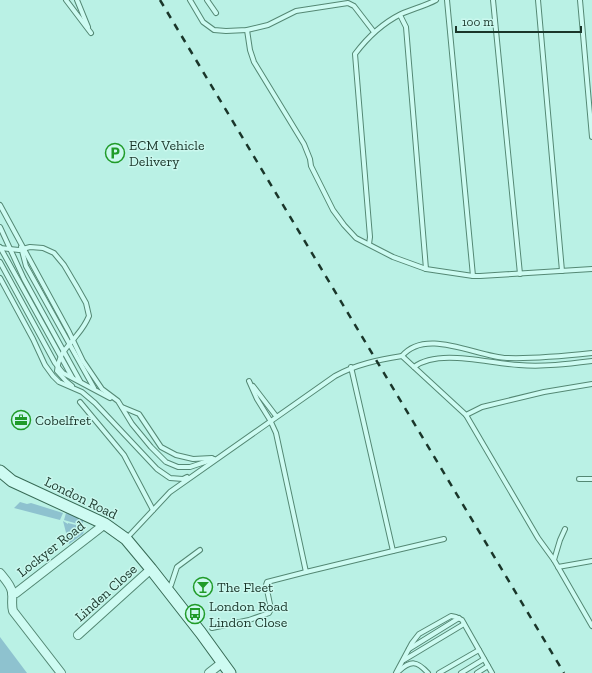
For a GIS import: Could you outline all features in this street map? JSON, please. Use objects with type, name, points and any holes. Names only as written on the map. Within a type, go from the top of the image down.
[{"type":"street","name":"London Road","points":[[0,471],[12,481],[105,524],[126,539],[167,589],[230,673]]},
{"type":"street","name":"Lockyer Road","points":[[12,593],[16,593],[105,524]]},
{"type":"street","name":"Linden Close","points":[[78,635],[151,569]]},
{"type":"street","points":[[0,573],[9,585],[12,593],[13,611],[61,673]]},
{"type":"street","points":[[211,672],[223,662]]},
{"type":"lane","points":[[66,0],[91,33],[77,0]]},
{"type":"lane","points":[[190,0],[203,22],[214,30],[247,30],[275,22],[296,11],[348,3],[353,4],[374,32]]},
{"type":"lane","points":[[207,0],[216,13]]},
{"type":"lane","points":[[369,244],[370,237],[355,55],[359,48],[374,32],[400,15],[425,6],[436,0]]},
{"type":"lane","points":[[447,0],[449,8],[473,276]]},
{"type":"lane","points":[[493,0],[520,274]]},
{"type":"lane","points":[[538,0],[562,271]]},
{"type":"lane","points":[[580,0],[592,137]]},
{"type":"lane","points":[[400,15],[406,27],[426,269]]},
{"type":"lane","points":[[247,30],[250,50],[254,62],[304,144],[310,158],[311,166],[333,210],[352,234],[393,257],[426,269],[473,276],[592,268]]},
{"type":"lane","points":[[0,205],[22,249],[83,361],[102,389],[118,401],[132,424],[151,447],[166,462],[178,467],[190,467],[218,458]]},
{"type":"lane","points":[[0,227],[24,279],[81,382]]},
{"type":"lane","points":[[0,248],[43,248],[54,253],[64,265],[86,303],[89,316],[85,325],[68,344],[60,357],[57,370],[66,381],[95,403],[157,469],[170,478],[183,479],[193,475]]},
{"type":"lane","points":[[0,248],[72,377]]},
{"type":"lane","points":[[22,249],[26,266],[94,389]]},
{"type":"lane","points":[[0,262],[63,373],[118,401]]},
{"type":"lane","points":[[0,278],[33,339],[45,365],[59,382],[76,389]]},
{"type":"lane","points":[[126,539],[170,492],[270,420],[335,376],[351,367],[366,362],[402,356],[410,348],[421,344],[453,346],[507,358],[592,353]]},
{"type":"lane","points":[[402,356],[466,415],[538,538],[554,560],[592,626]]},
{"type":"lane","points":[[414,367],[423,361],[458,358],[520,365],[555,365],[592,361]]},
{"type":"lane","points":[[351,367],[393,551]]},
{"type":"lane","points":[[276,416],[249,381],[276,433],[306,572]]},
{"type":"lane","points":[[466,415],[482,407],[544,392],[592,384]]},
{"type":"lane","points":[[80,402],[124,455],[153,510]]},
{"type":"lane","points":[[122,408],[139,414],[161,447],[176,455],[193,459],[218,458]]},
{"type":"lane","points":[[579,478],[592,479]]},
{"type":"lane","points":[[554,560],[565,529]]},
{"type":"lane","points":[[212,628],[249,620],[269,613],[271,609],[266,585],[267,582],[444,539]]},
{"type":"lane","points":[[167,589],[171,584],[176,567],[200,550]]},
{"type":"lane","points":[[558,567],[592,560]]},
{"type":"lane","points":[[397,673],[408,649],[419,634],[450,616],[458,618],[464,624],[492,673]]},
{"type":"lane","points":[[408,649],[458,618]]},
{"type":"lane","points":[[404,660],[464,624]]},
{"type":"lane","points":[[439,673],[479,650]]},
{"type":"lane","points":[[461,673],[484,659]]},
{"type":"lane","points":[[397,673],[406,665],[414,663],[419,664],[428,673]]},
{"type":"lane","points":[[477,673],[488,666]]},
{"type":"shaded area","points":[[20,502],[27,504],[31,503],[63,513],[60,520],[14,508]]},
{"type":"shaded area","points":[[66,513],[83,519],[83,524],[64,520]]},
{"type":"shaded area","points":[[63,521],[68,524],[79,527],[79,525],[81,526],[84,531],[83,534],[69,544]]},
{"type":"shaded area","points":[[0,637],[27,673],[0,673]]},
{"type":"railway","points":[[160,0],[564,673]]},
{"type":"place","name":"ECM Vehicle Delivery","points":[[115,153]]},
{"type":"place","name":"Cobelfret","points":[[21,420]]},
{"type":"place","name":"The Fleet","points":[[203,587]]},
{"type":"place","name":"London Road Lindon Close","points":[[195,614]]}]
